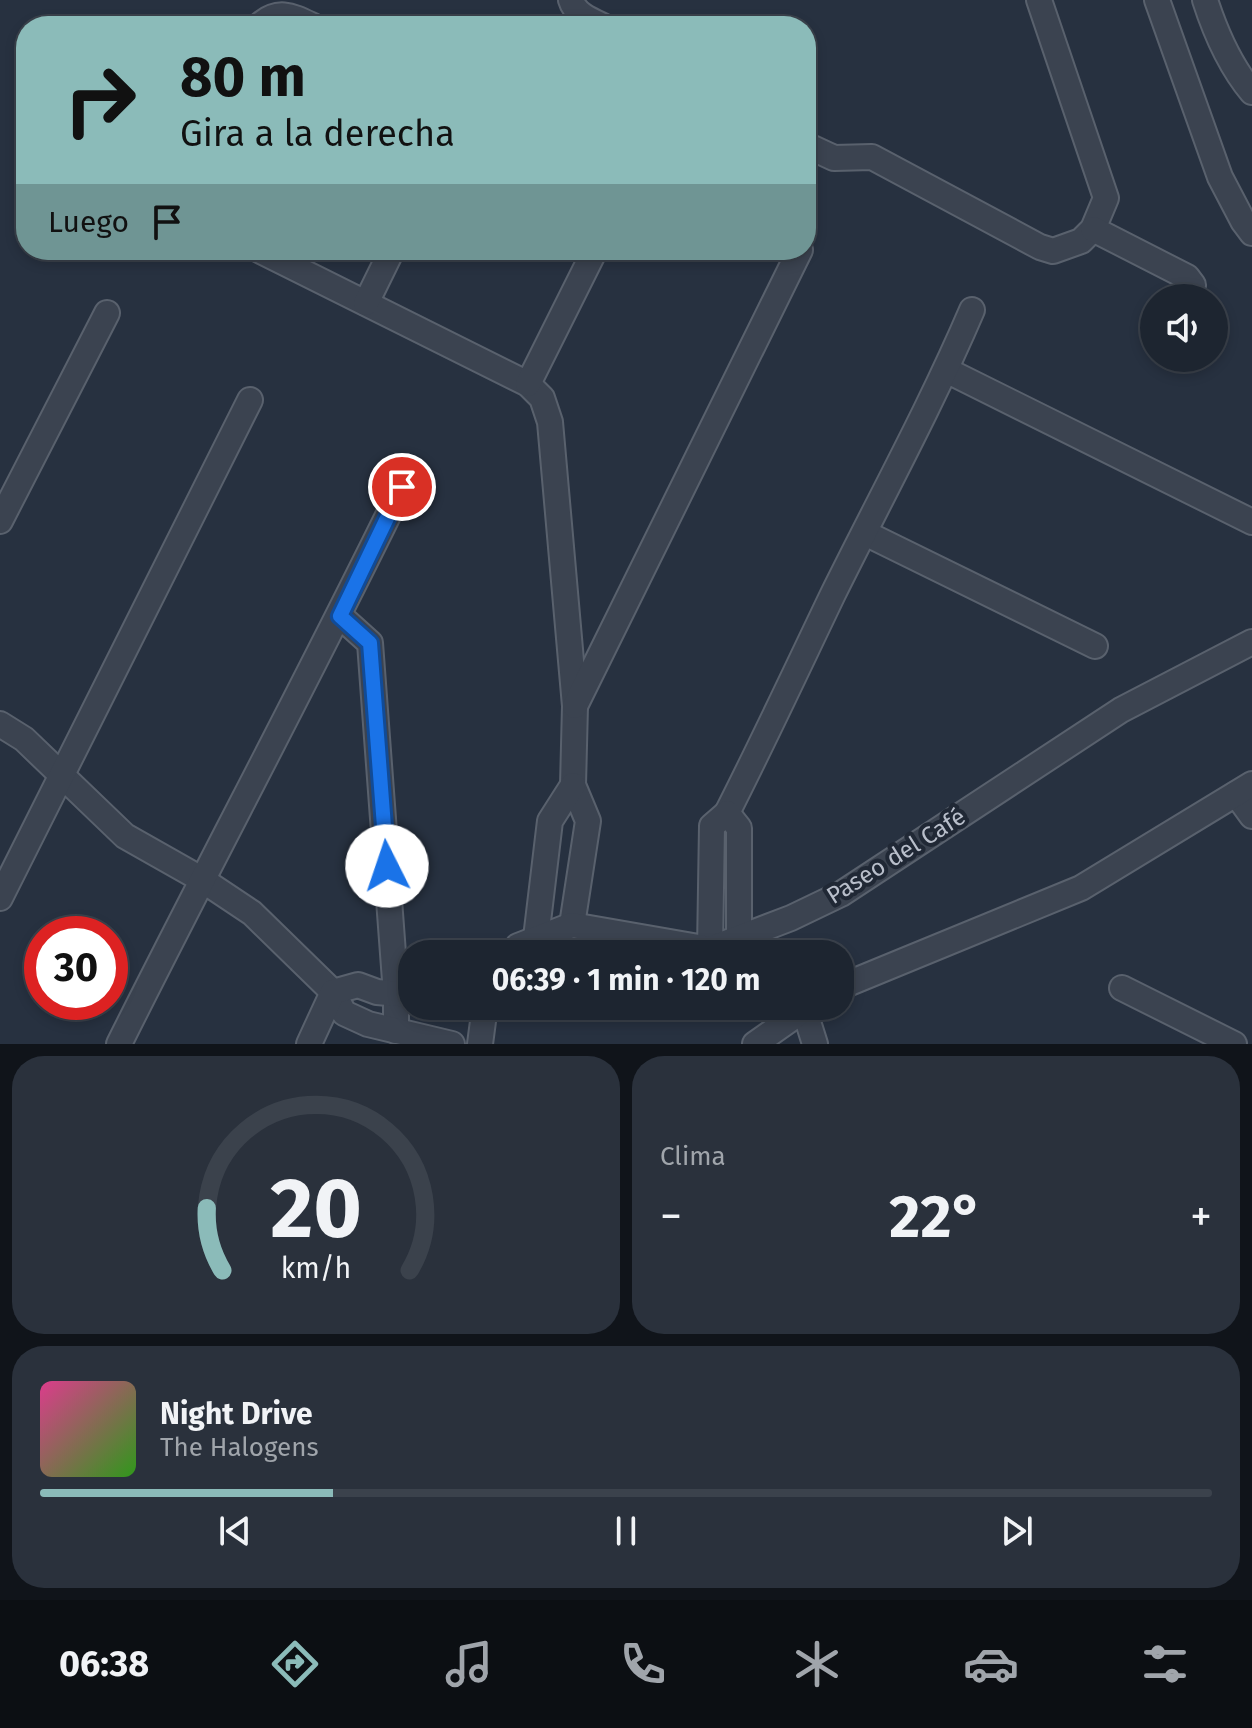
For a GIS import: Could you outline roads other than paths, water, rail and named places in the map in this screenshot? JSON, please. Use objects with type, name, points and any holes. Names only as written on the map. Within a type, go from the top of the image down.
[{"type":"street","points":[[571,0],[583,16]]},
{"type":"street","points":[[816,150],[834,158],[872,157],[1040,247],[1053,251],[1081,241],[1093,229],[1106,198],[1039,0]]},
{"type":"street","points":[[1157,0],[1220,177],[1252,233]]},
{"type":"street","points":[[1205,0],[1210,17],[1236,68],[1252,92]]},
{"type":"street","points":[[272,16],[293,16]]},
{"type":"street","points":[[1093,229],[1187,277],[1192,284]]},
{"type":"street","points":[[279,260],[528,384],[542,398],[550,422],[575,706],[573,785],[588,821],[572,925]]},
{"type":"street","points":[[366,303],[387,260]]},
{"type":"street","points":[[528,384],[590,260]]},
{"type":"street","points":[[575,706],[795,260]]},
{"type":"street","points":[[710,940],[712,826],[727,813],[946,370],[972,310]]},
{"type":"street","points":[[0,521],[107,313]]},
{"type":"street","points":[[946,370],[1252,522]]},
{"type":"street","points":[[0,898],[250,400]]},
{"type":"street","points":[[119,1044],[201,879],[340,616],[402,487]]},
{"type":"street","points":[[865,533],[1095,646]]},
{"type":"street","points":[[340,616],[370,643],[399,940]]},
{"type":"street","name":"Paseo del Café","points":[[734,940],[841,894],[1121,710],[1252,642]]},
{"type":"street","points":[[0,724],[24,739],[125,836],[201,879],[252,913],[333,992],[344,1013],[368,1024],[452,1044]]},
{"type":"street","points":[[536,938],[550,821],[573,785]]},
{"type":"street","points":[[854,981],[1081,888],[1244,789],[1252,816]]},
{"type":"street","points":[[727,813],[739,828],[739,938]]},
{"type":"street","points":[[532,940],[572,925],[658,940]]},
{"type":"street","points":[[309,1044],[333,992],[358,985],[377,992],[398,994]]},
{"type":"street","points":[[1122,988],[1234,1044]]},
{"type":"street","points":[[396,1031],[398,1020]]},
{"type":"street","points":[[480,1044],[483,1020]]},
{"type":"street","points":[[755,1044],[790,1020]]},
{"type":"street","points":[[810,1020],[815,1044]]}]
